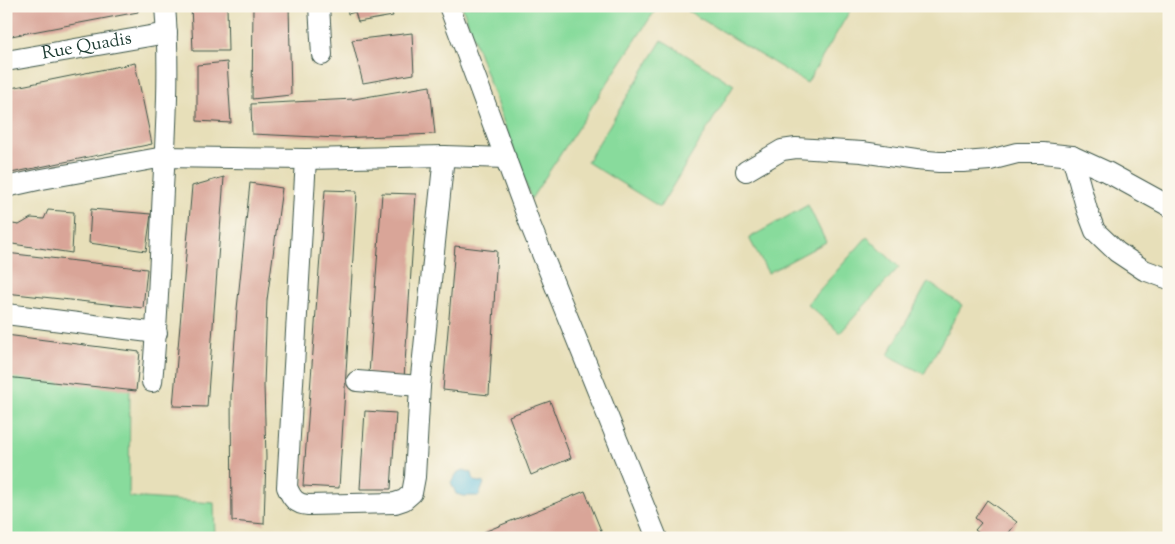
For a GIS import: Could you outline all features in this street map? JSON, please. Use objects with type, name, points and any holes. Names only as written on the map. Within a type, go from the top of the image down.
[{"type":"street","points":[[152,382],[157,333],[164,157],[166,6]]},
{"type":"street","points":[[320,6],[322,55]]},
{"type":"street","points":[[449,6],[530,224],[657,538]]},
{"type":"street","name":"Rue Quadis","points":[[6,61],[167,32]]},
{"type":"street","points":[[746,171],[782,150],[796,148],[862,152],[939,162],[990,160],[1017,153],[1043,153],[1072,156],[1107,172],[1169,206]]},
{"type":"street","points":[[6,187],[164,157],[306,159],[444,156],[506,158]]},
{"type":"street","points":[[306,159],[287,487],[291,497],[299,504],[308,505],[395,503],[404,500],[412,493],[415,477],[420,386],[444,156]]},
{"type":"street","points":[[1072,156],[1095,231],[1117,252],[1144,270],[1169,279]]},
{"type":"street","points":[[6,314],[157,333]]},
{"type":"street","points":[[357,381],[420,386]]},
{"type":"green space","points":[[462,6],[658,6],[531,199]]},
{"type":"green space","points":[[691,6],[847,6],[851,9],[807,83],[688,11]]},
{"type":"green space","points":[[662,40],[734,85],[660,207],[587,162]]},
{"type":"green space","points":[[808,205],[826,242],[768,273],[749,238]]},
{"type":"green space","points":[[867,237],[899,267],[840,333],[807,304]]},
{"type":"green space","points":[[928,282],[962,305],[924,374],[888,355]]},
{"type":"green space","points":[[6,367],[130,383],[129,497],[214,503],[215,538],[6,538]]},
{"type":"water","points":[[464,470],[472,473],[474,481],[484,483],[479,496],[456,494],[451,482],[458,472]]},
{"type":"building","points":[[6,6],[137,6],[138,12],[6,37]]},
{"type":"building","points":[[191,6],[227,6],[228,51],[193,51]]},
{"type":"building","points":[[253,6],[289,6],[291,95],[252,99]]},
{"type":"building","points":[[347,6],[389,6],[393,16],[358,22],[355,12],[348,14]]},
{"type":"building","points":[[412,33],[414,74],[363,83],[352,40]]},
{"type":"building","points":[[227,62],[231,123],[197,121],[197,65]]},
{"type":"building","points":[[135,63],[152,144],[6,174],[6,89]]},
{"type":"building","points":[[430,86],[435,134],[338,138],[252,134],[251,104],[354,99]]},
{"type":"building","points":[[224,177],[207,407],[173,406],[192,186]]},
{"type":"building","points":[[250,183],[282,188],[267,300],[264,385],[266,458],[264,524],[232,521],[231,397],[237,309]]},
{"type":"building","points":[[325,190],[357,191],[339,488],[303,486]]},
{"type":"building","points":[[382,193],[416,194],[404,379],[369,374]]},
{"type":"building","points":[[91,209],[151,214],[146,251],[89,243]]},
{"type":"building","points":[[48,210],[74,212],[72,253],[6,243],[6,223],[19,225],[31,218],[44,219]]},
{"type":"building","points":[[455,246],[497,251],[489,395],[443,390]]},
{"type":"building","points":[[6,253],[147,269],[143,308],[6,293]]},
{"type":"building","points":[[6,335],[140,352],[136,391],[6,377]]},
{"type":"building","points":[[550,401],[571,458],[531,475],[509,416]]},
{"type":"building","points":[[365,411],[396,413],[391,489],[360,489]]},
{"type":"building","points":[[585,491],[604,538],[487,538],[484,532]]},
{"type":"building","points":[[987,500],[1017,522],[1005,538],[1000,538],[995,534],[993,538],[985,538],[975,530],[981,523],[975,518]]}]
